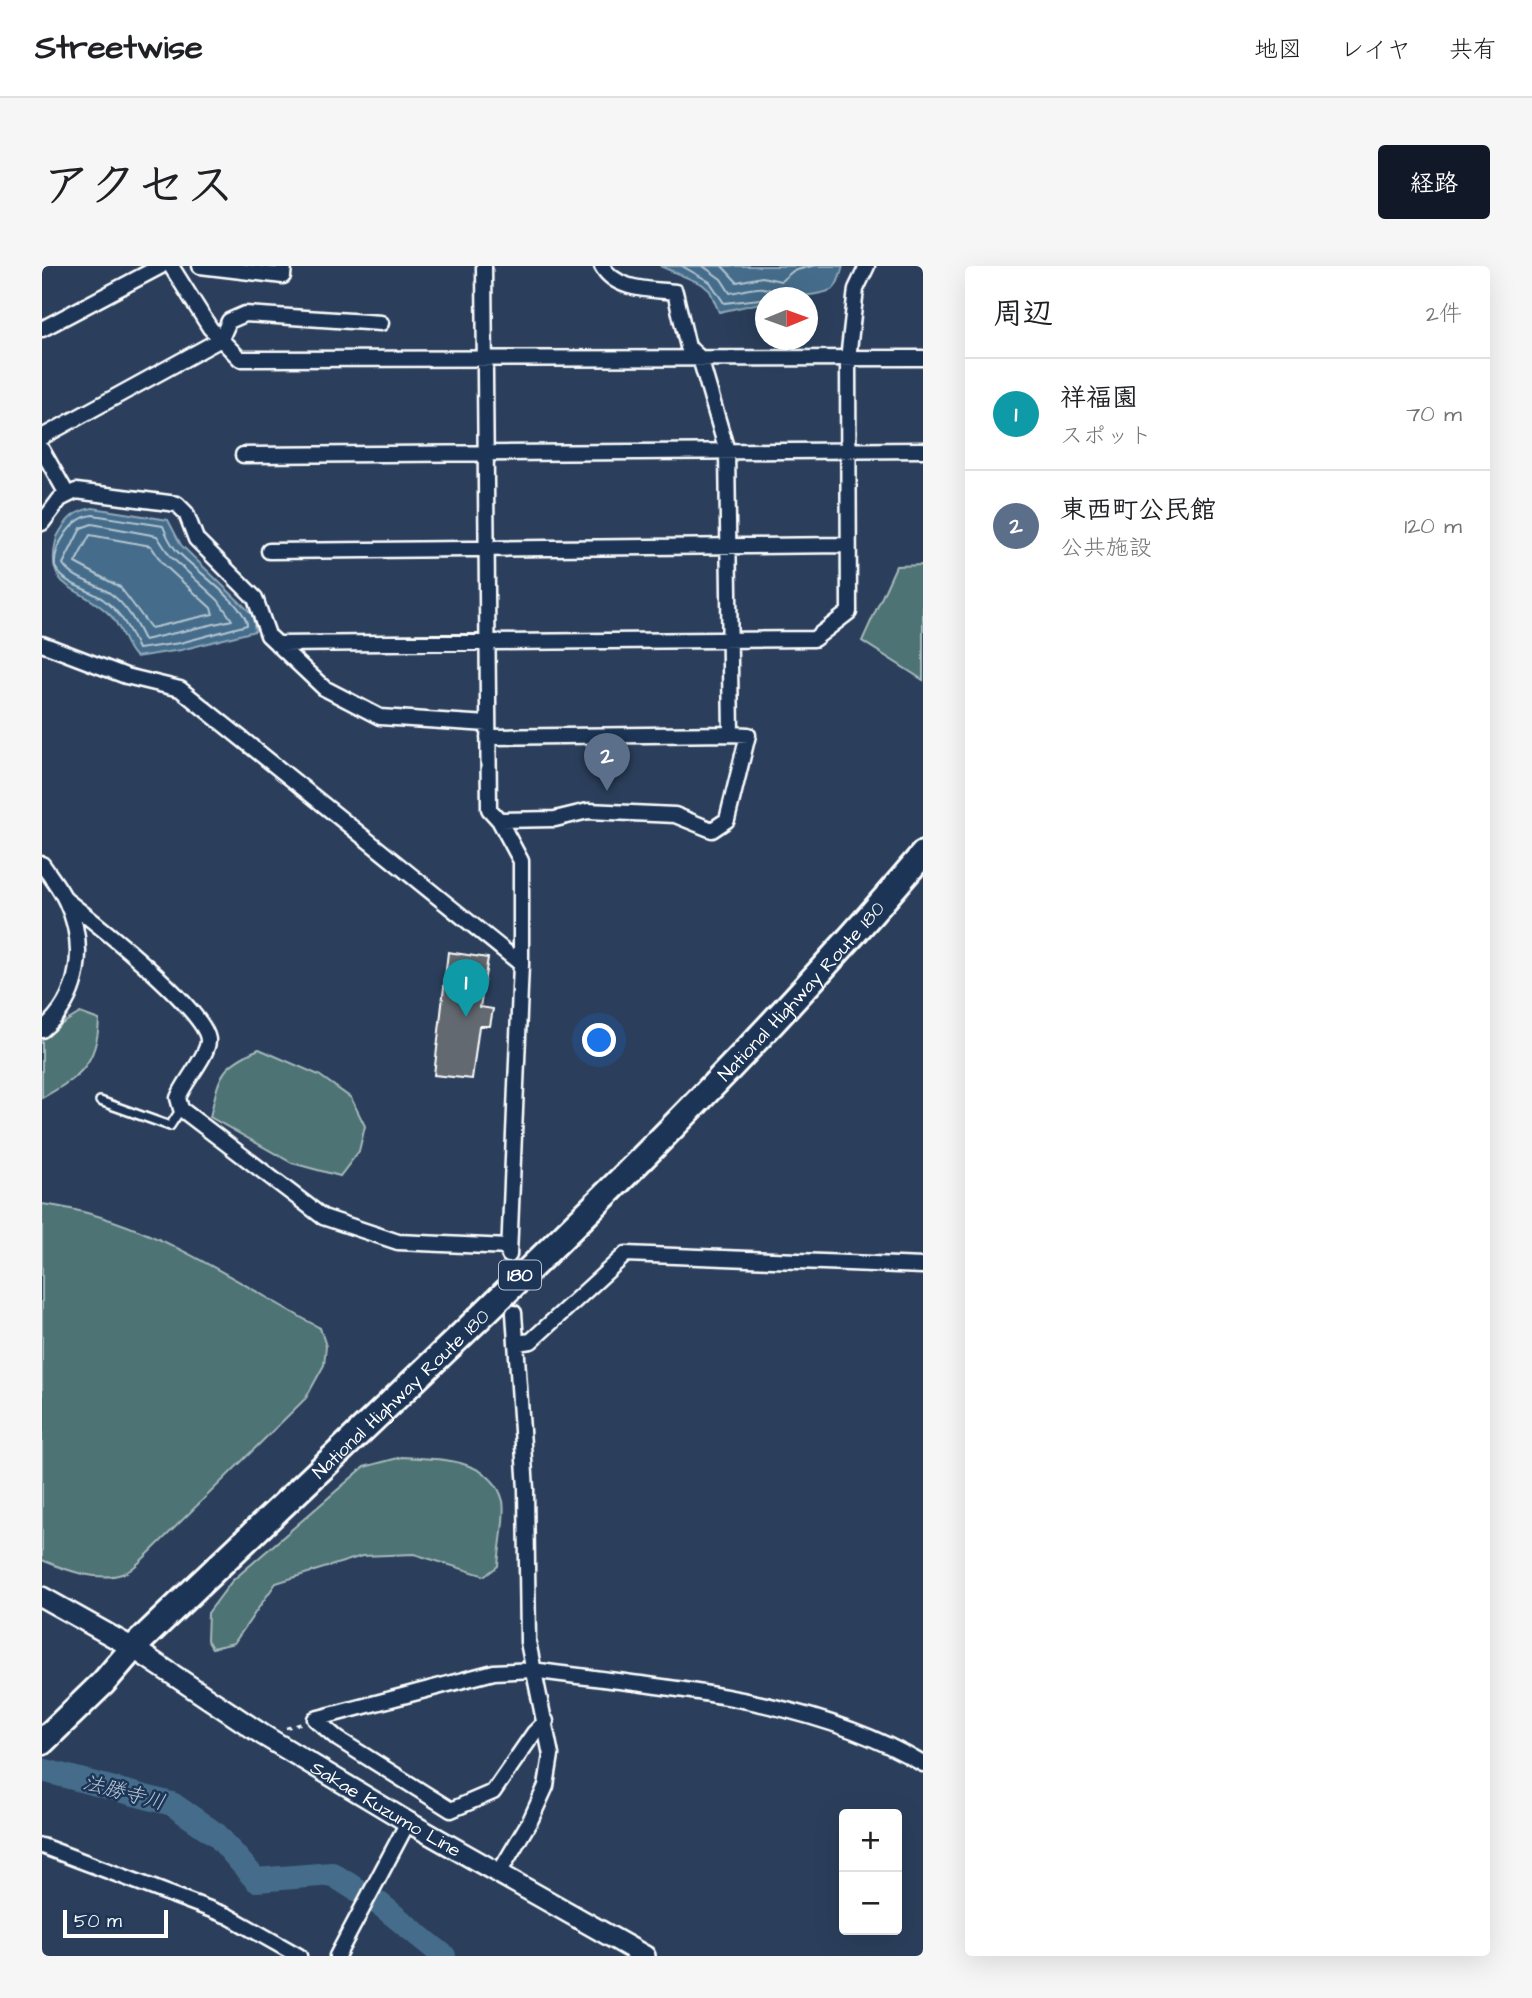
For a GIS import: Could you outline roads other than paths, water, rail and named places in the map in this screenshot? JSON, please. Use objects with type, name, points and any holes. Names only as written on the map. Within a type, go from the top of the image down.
[{"type":"highway","name":"National Highway Route 180","points":[[42,1742],[103,1683],[133,1648],[688,1114],[847,943],[923,854]]},
{"type":"main road","name":"Sakae Kuzumo Line","points":[[42,1597],[133,1648],[263,1735],[408,1822],[645,1956]]},
{"type":"street","points":[[42,329],[161,266]]},
{"type":"street","points":[[171,266],[221,339],[240,359],[923,358]]},
{"type":"street","points":[[200,266],[283,276],[284,266]]},
{"type":"street","points":[[66,900],[113,935],[196,1016],[208,1034],[208,1046],[178,1098],[181,1110],[323,1217],[398,1242],[509,1251],[521,964],[522,861],[499,820],[489,809],[484,266],[495,266]]},
{"type":"street","points":[[603,266],[607,275],[621,285],[675,292],[688,347],[699,358],[727,452],[732,734]]},
{"type":"street","points":[[276,644],[814,639],[849,612],[848,359],[856,289],[867,266]]},
{"type":"street","points":[[42,437],[221,339],[229,321],[245,314],[382,323]]},
{"type":"street","points":[[42,450],[68,494]]},
{"type":"street","points":[[243,455],[923,450]]},
{"type":"street","points":[[42,523],[60,499],[68,494],[91,491],[170,502],[183,508],[196,539],[255,598],[268,635],[276,644],[324,688],[369,713],[395,719],[488,730],[748,735],[727,821],[712,830],[675,816],[588,811],[555,819],[499,820]]},
{"type":"street","points":[[269,551],[486,551],[848,545]]},
{"type":"street","points":[[42,644],[126,676],[180,689],[521,964]]},
{"type":"street","points":[[42,864],[66,900],[78,933],[78,971],[58,1015],[42,1030]]},
{"type":"street","points":[[516,1343],[531,1341],[626,1254],[923,1266]]},
{"type":"street","points":[[499,1873],[531,1819],[546,1786],[551,1755],[528,1642],[526,1489],[513,1313]]},
{"type":"street","points":[[546,1721],[534,1733],[493,1792],[452,1810],[338,1739],[315,1719],[494,1672],[532,1670],[805,1713],[868,1734],[923,1764]]},
{"type":"street","points":[[337,1956],[408,1822]]},
{"type":"street","points":[[42,1846],[228,1916],[299,1956]]},
{"type":"lane","points":[[100,1101],[170,1126],[181,1110]]},
{"type":"water","points":[[660,266],[843,266],[837,283],[829,291],[818,293],[818,287],[755,287],[755,304],[719,312],[710,291],[702,284]]},
{"type":"water","points":[[93,508],[168,520],[181,545],[253,615],[255,631],[181,650],[136,657],[111,616],[68,586],[60,579],[55,569],[54,555],[60,531],[75,514]]},
{"type":"waterway","name":"法勝寺川","points":[[42,1770],[172,1804],[217,1835],[256,1880],[332,1874],[381,1905],[444,1956]]},
{"type":"tunnel","points":[[509,1255],[514,1313]]},
{"type":"place","name":"東西町公民館","points":[[607,791]]},
{"type":"place","name":"祥福園","points":[[466,1017]]}]
